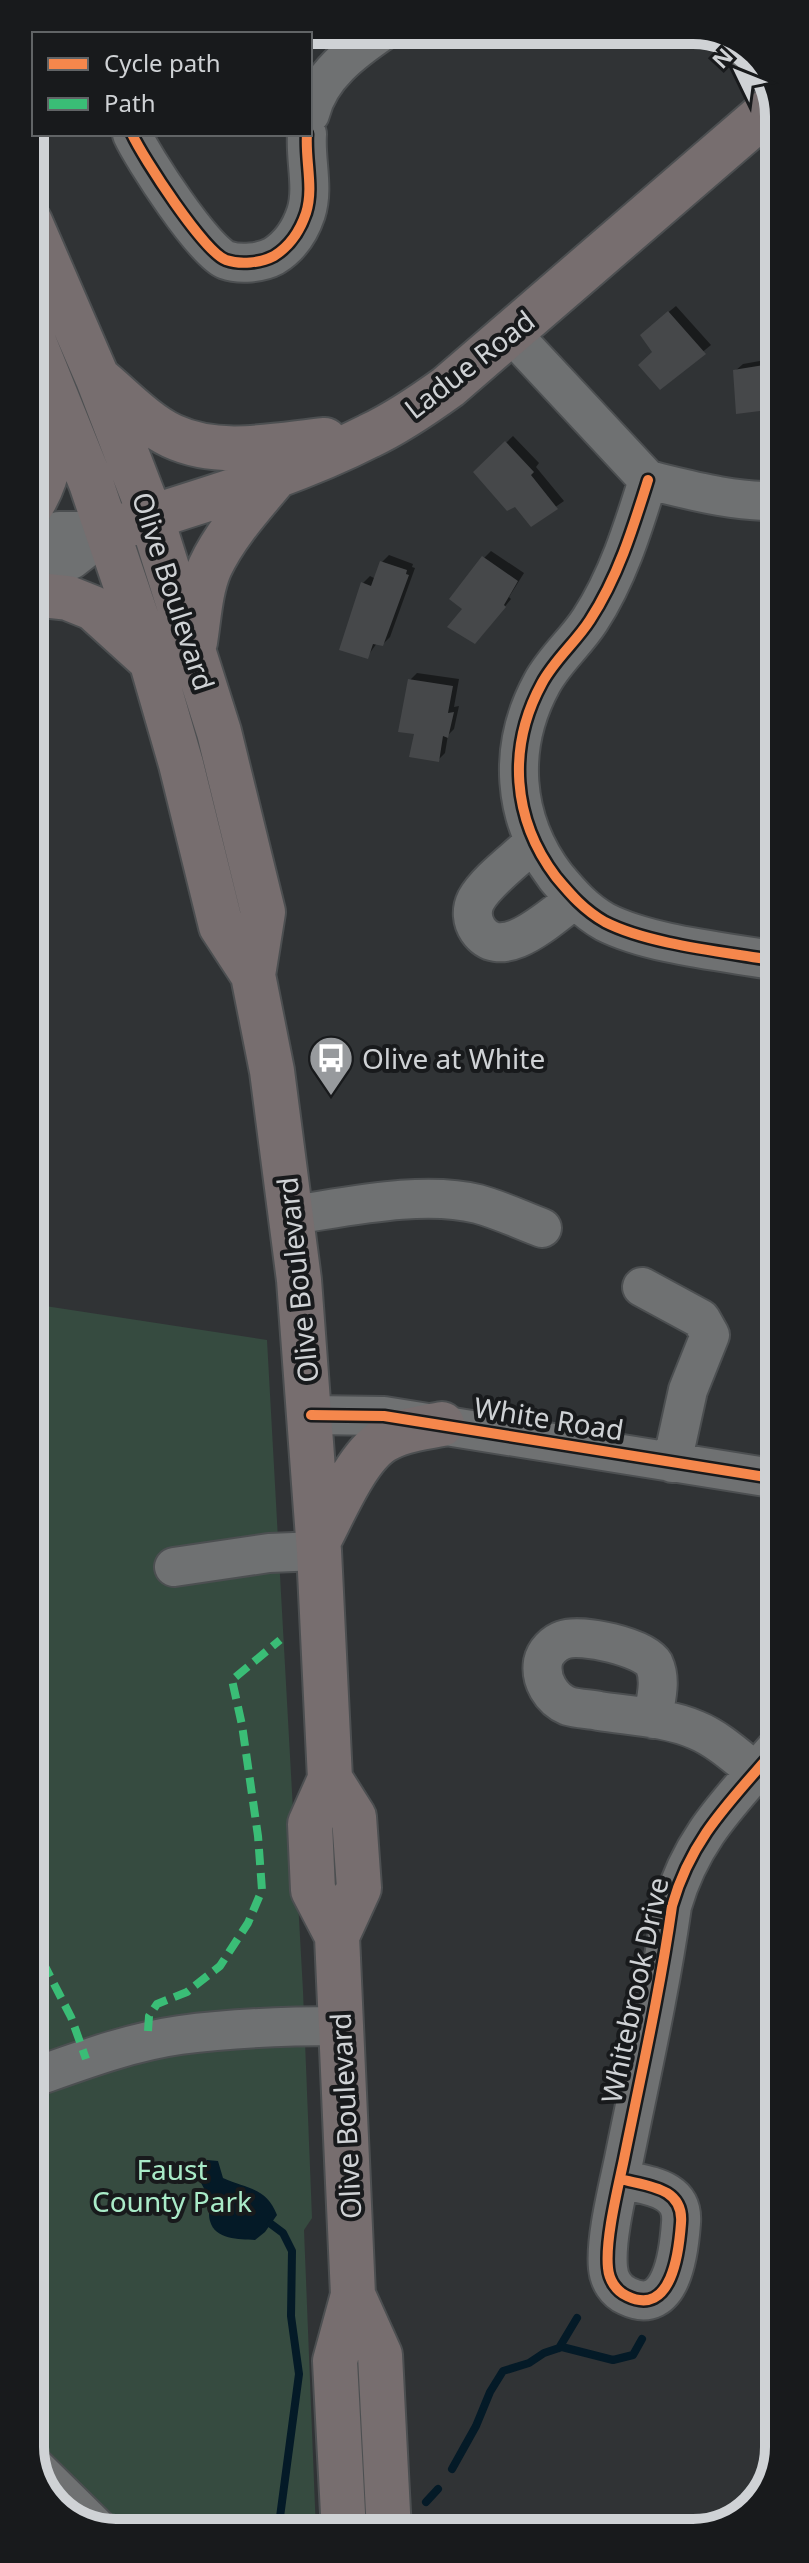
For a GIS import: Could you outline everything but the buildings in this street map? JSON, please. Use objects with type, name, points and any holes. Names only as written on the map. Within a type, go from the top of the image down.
[{"type":"main road","name":"Ladue Road","points":[[108,531],[277,475],[371,436],[410,414],[448,387],[765,114]]},
{"type":"main road","name":"Olive Boulevard","points":[[44,254],[98,379],[151,517],[194,648],[263,912],[253,975],[272,1071],[292,1215],[311,1415],[330,1779],[310,1824],[313,1890],[337,1936],[353,2295],[335,2361],[343,2519]]},
{"type":"main road","name":"Olive Boulevard","points":[[44,365],[108,531],[151,660],[181,764],[221,926],[253,975]]},
{"type":"main road","points":[[98,379],[171,436],[198,445],[235,449],[371,436]]},
{"type":"main road","points":[[44,482],[52,447],[55,391]]},
{"type":"main road","points":[[194,648],[209,569],[230,533],[277,475]]},
{"type":"main road","points":[[44,595],[68,598],[93,608],[151,660]]},
{"type":"main road","points":[[318,1547],[353,1474],[379,1444],[410,1430],[442,1424]]},
{"type":"main road","name":"Olive Boulevard","points":[[353,2295],[380,2355],[388,2519]]},
{"type":"street","points":[[312,109],[321,88],[338,66],[366,44]]},
{"type":"street","points":[[133,136],[204,243],[225,260],[248,263],[268,260],[285,249],[297,233],[307,211],[307,136]]},
{"type":"street","points":[[511,333],[648,480],[695,492],[765,501]]},
{"type":"street","points":[[648,480],[609,588],[588,623],[543,682],[528,712],[519,748],[518,789],[527,827],[546,863],[574,900],[608,923],[638,934],[765,959]]},
{"type":"street","points":[[44,536],[59,531],[108,531]]},
{"type":"street","points":[[44,570],[71,560],[108,531]]},
{"type":"street","points":[[534,842],[475,902],[474,922],[479,932],[495,943],[516,941],[574,900]]},
{"type":"street","points":[[292,1215],[423,1199],[476,1204],[542,1228]]},
{"type":"street","points":[[642,1287],[701,1319],[710,1335],[688,1390],[672,1463]]},
{"type":"street","name":"White Road","points":[[311,1415],[384,1416],[765,1477]]},
{"type":"street","points":[[174,1567],[318,1547]]},
{"type":"street","points":[[653,1719],[694,1729],[719,1743],[765,1758]]},
{"type":"street","name":"Whitebrook Drive","points":[[620,2179],[672,1906],[681,1874],[714,1819],[765,1761]]},
{"type":"street","points":[[44,2074],[86,2059],[179,2035],[340,2026]]},
{"type":"street","points":[[59,2490],[74,2505]]},
{"type":"green space","name":"Faust County Park","points":[[44,1306],[267,1340],[303,1991],[312,2218],[304,2230],[315,2519],[111,2519],[83,2510],[56,2487],[46,2466],[44,2447]]},
{"type":"water","points":[[207,2160],[218,2161],[223,2178],[255,2190],[273,2206],[277,2215],[255,2240],[228,2237],[213,2227],[209,2219],[208,2197],[197,2171]]},
{"type":"waterway","points":[[271,2224],[283,2233],[292,2251],[291,2316],[299,2374],[280,2519]]},
{"type":"waterway","points":[[559,2348],[577,2318]]},
{"type":"waterway","points":[[452,2469],[503,2371],[562,2347],[613,2360],[633,2355],[642,2339]]},
{"type":"waterway","points":[[426,2502],[438,2489]]},
{"type":"marked path","points":[[148,2031],[149,2016],[157,2004],[187,1992],[220,1966],[248,1923],[262,1890],[258,1836],[242,1725],[232,1680],[280,1640]]},
{"type":"marked path","points":[[44,1964],[71,2017],[86,2059]]},
{"type":"cycle path","points":[[133,136],[189,223],[216,253],[226,260],[244,263],[274,256],[290,243],[301,226],[309,194],[307,136]]},
{"type":"cycle path","points":[[648,480],[609,587],[584,628],[547,674],[531,707],[519,757],[523,807],[541,855],[556,877],[578,902],[605,922],[644,937],[765,959]]},
{"type":"cycle path","points":[[311,1415],[384,1416],[765,1477]]},
{"type":"cycle path","points":[[620,2179],[672,1906],[680,1881],[715,1820],[765,1761]]},
{"type":"cycle path","points":[[620,2179],[662,2190],[677,2202],[680,2211],[675,2264],[663,2290],[654,2298],[642,2300],[627,2296],[610,2277],[608,2243],[620,2179]]},
{"type":"place","name":"Olive at White","points":[[331,1097]]}]
